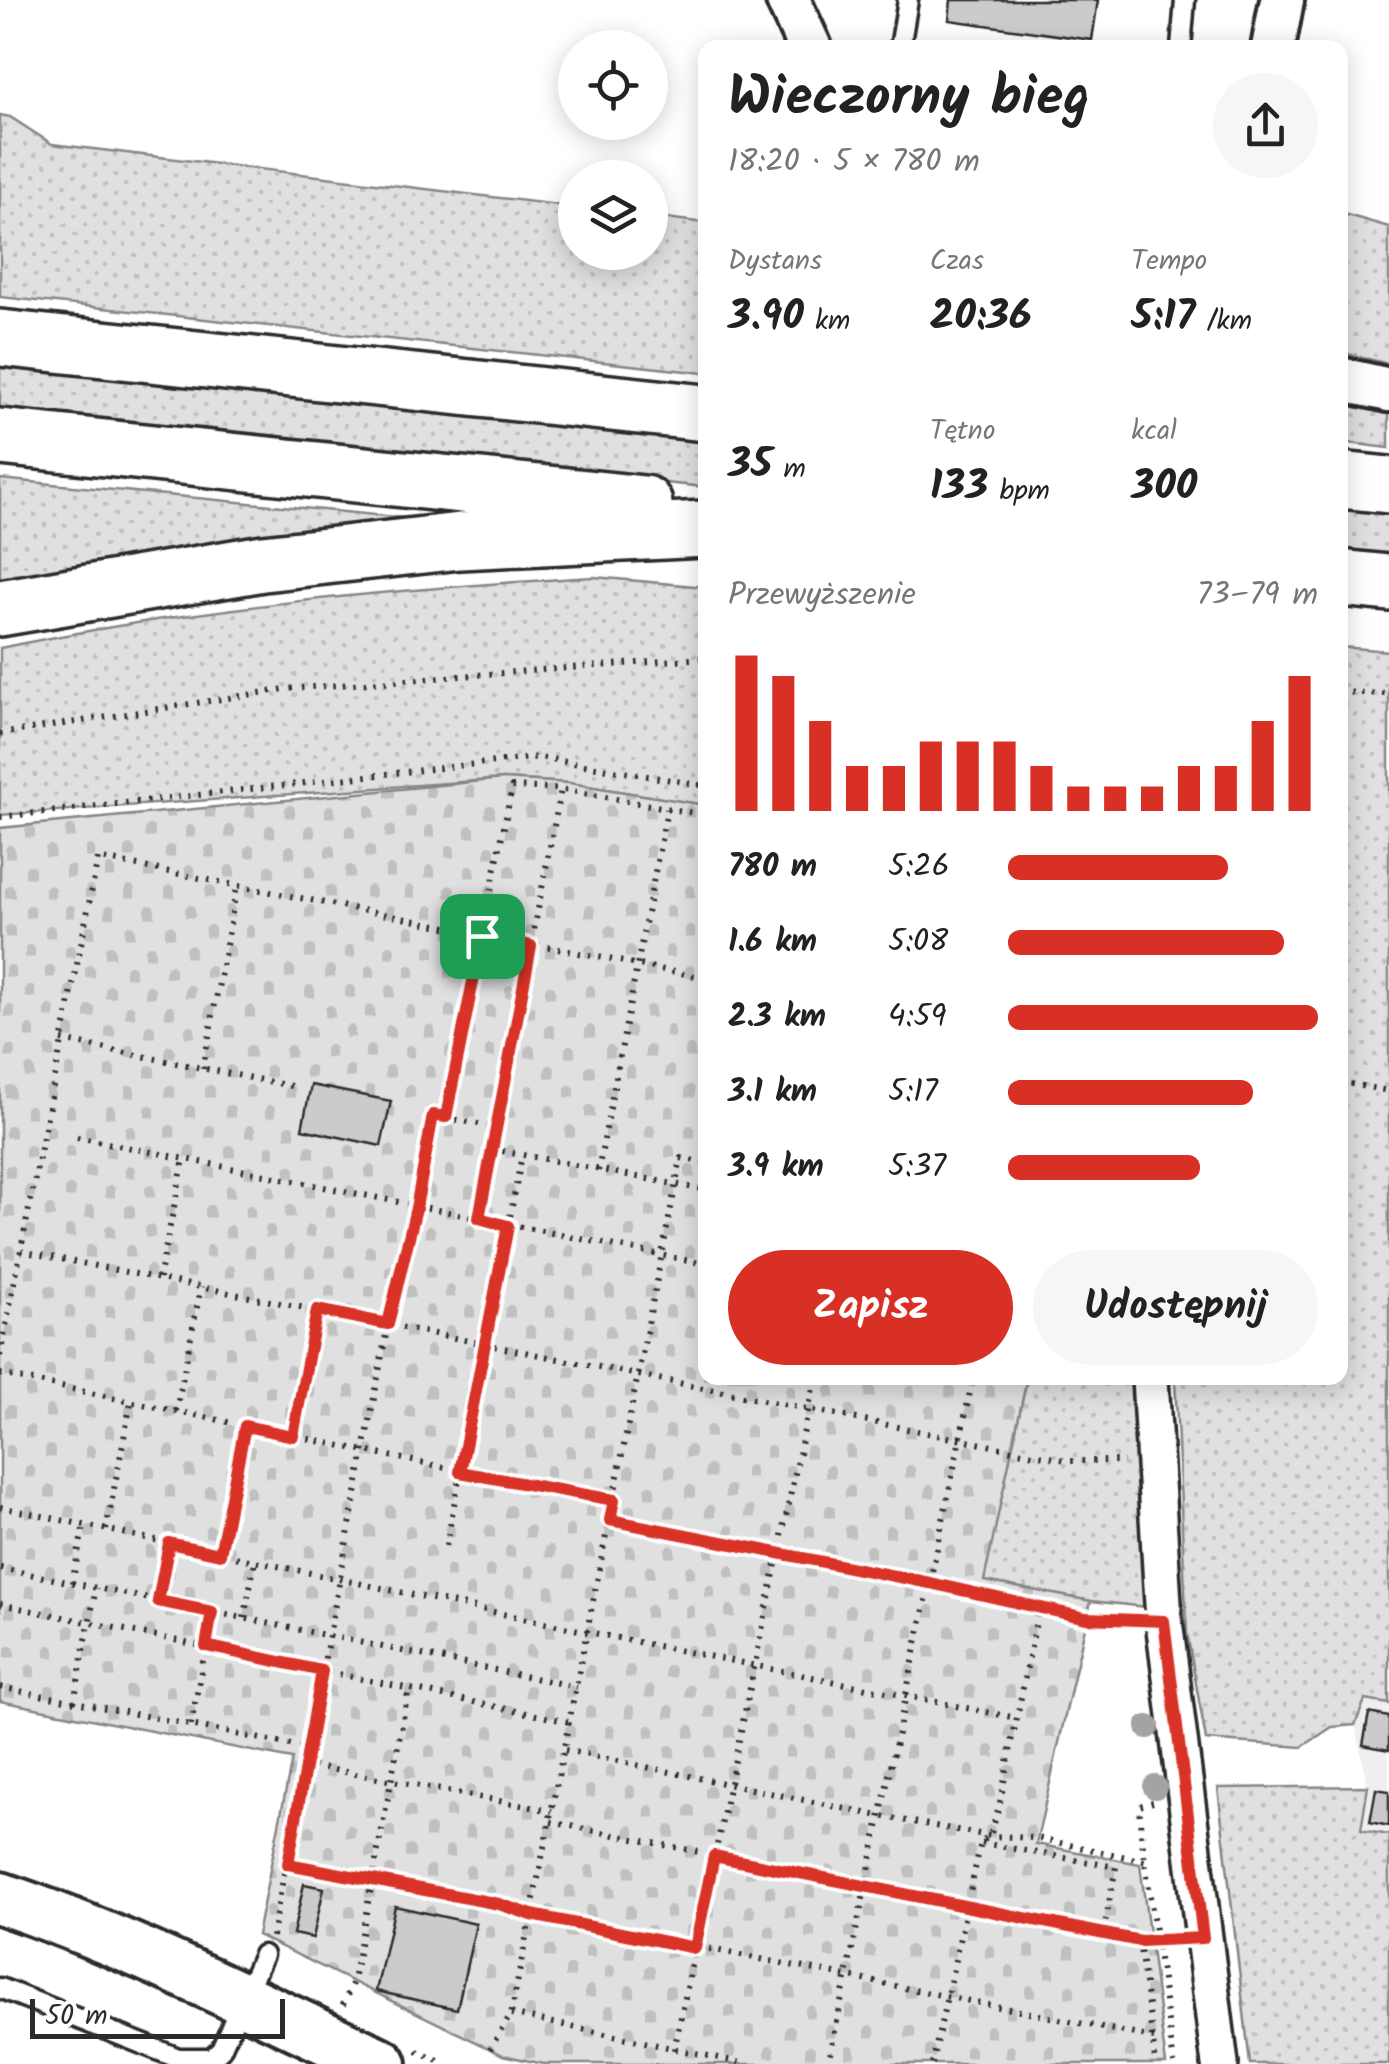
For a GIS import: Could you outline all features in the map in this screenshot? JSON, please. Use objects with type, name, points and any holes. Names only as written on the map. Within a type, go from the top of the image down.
[{"type":"highway","points":[[0,338],[698,412]]},
{"type":"highway","points":[[0,437],[698,510]]},
{"type":"highway","points":[[1348,481],[1389,485]]},
{"type":"highway","points":[[0,608],[283,560],[460,541],[698,528]]},
{"type":"highway","points":[[1348,579],[1389,583]]},
{"type":"main road","points":[[0,1898],[86,1930],[380,2064]]},
{"type":"street","points":[[788,0],[806,40]]},
{"type":"street","points":[[1274,40],[1282,0]]},
{"type":"street","points":[[1348,381],[1389,390]]},
{"type":"street","points":[[1150,1385],[1164,1621],[1220,2064]]},
{"type":"lane","points":[[901,40],[908,0]]},
{"type":"lane","points":[[1182,40],[1185,0]]},
{"type":"lane","points":[[0,1988],[124,2039],[192,2060],[211,2058],[221,2049],[264,1955]]},
{"type":"path","points":[[0,734],[285,689],[698,658]]},
{"type":"path","points":[[1348,692],[1389,694]]},
{"type":"path","points":[[0,816],[538,757],[698,785]]},
{"type":"path","points":[[446,1117],[512,787],[561,789],[698,814]]},
{"type":"path","points":[[479,1218],[561,789]]},
{"type":"path","points":[[598,1171],[667,809]]},
{"type":"path","points":[[0,1356],[98,858],[698,977]]},
{"type":"path","points":[[203,1069],[237,886]]},
{"type":"path","points":[[62,1040],[291,1086]]},
{"type":"path","points":[[1348,1083],[1389,1091]]},
{"type":"path","points":[[264,1955],[288,1864],[303,1764],[388,1324],[433,1115],[498,1128]]},
{"type":"path","points":[[77,1136],[698,1262]]},
{"type":"path","points":[[492,1149],[698,1189]]},
{"type":"path","points":[[446,1546],[522,1154]]},
{"type":"path","points":[[490,2048],[511,2014],[681,1158],[698,1162]]},
{"type":"path","points":[[159,1279],[184,1159]]},
{"type":"path","points":[[21,1251],[388,1324],[484,1347],[1071,1461],[1152,1461]]},
{"type":"path","points":[[176,1411],[201,1287]]},
{"type":"path","points":[[293,1436],[317,1310]]},
{"type":"path","points":[[0,1374],[460,1472],[614,1500]]},
{"type":"path","points":[[674,2050],[813,1385]]},
{"type":"path","points":[[828,2064],[972,1385]]},
{"type":"path","points":[[106,1530],[131,1402]]},
{"type":"path","points":[[220,1554],[245,1426]]},
{"type":"path","points":[[0,1507],[1016,1718]]},
{"type":"path","points":[[610,1520],[1086,1618],[1164,1621]]},
{"type":"path","points":[[72,1583],[84,1525]]},
{"type":"path","points":[[158,1601],[169,1543]]},
{"type":"path","points":[[244,1618],[255,1562]]},
{"type":"path","points":[[0,1568],[578,1687]]},
{"type":"path","points":[[74,1702],[96,1588]]},
{"type":"path","points":[[0,1604],[570,1722]]},
{"type":"path","points":[[932,2064],[981,1842],[990,1836],[1000,1808],[1039,1607]]},
{"type":"path","points":[[190,1725],[212,1612]]},
{"type":"path","points":[[0,1687],[306,1748]]},
{"type":"path","points":[[338,2014],[353,1982],[410,1688]]},
{"type":"path","points":[[565,1750],[880,1816],[990,1836],[1037,1838],[1144,1861]]},
{"type":"path","points":[[303,1764],[552,1812]]},
{"type":"path","points":[[550,1822],[1140,1941],[1203,1938]]},
{"type":"path","points":[[981,1842],[1116,1867],[1103,1934]]},
{"type":"path","points":[[288,1864],[1154,2038]]},
{"type":"path","points":[[1140,1941],[1156,2064]]},
{"type":"path","points":[[511,2014],[747,2064]]},
{"type":"shaded area","points":[[1364,1700],[1389,1704],[1389,1835],[1361,1830],[1368,1786],[1355,1725]]},
{"type":"green space","points":[[0,115],[10,117],[52,144],[558,205],[558,270],[668,270],[668,218],[698,222],[698,372],[0,297]]},
{"type":"green space","points":[[1348,215],[1389,227],[1389,364],[1348,354]]},
{"type":"green space","points":[[0,355],[698,427],[698,486],[0,415]]},
{"type":"green space","points":[[1348,402],[1389,413],[1389,448],[1348,443]]},
{"type":"green space","points":[[0,479],[437,521],[76,566],[0,583]]},
{"type":"green space","points":[[1348,496],[1389,500],[1389,560],[1348,555]]},
{"type":"green space","points":[[594,577],[698,586],[698,804],[569,783],[503,779],[0,815],[0,648],[147,621],[445,587]]},
{"type":"green space","points":[[1348,648],[1389,651],[1389,1704],[1365,1700],[1355,1725],[1332,1727],[1302,1747],[1206,1740],[1187,1633],[1175,1385],[1348,1385]]},
{"type":"green space","points":[[503,779],[569,783],[698,804],[698,1385],[1026,1385],[984,1581],[1091,1601],[1036,1844],[1140,1864],[1166,2064],[543,2064],[503,2055],[257,1935],[292,1759],[0,1701],[0,828]]},
{"type":"green space","points":[[1025,1385],[1137,1385],[1146,1607],[983,1581]]},
{"type":"green space","points":[[1368,1786],[1361,1830],[1389,1835],[1389,2064],[1250,2064],[1218,1788]]},
{"type":"building","points":[[951,0],[1098,0],[1092,40],[949,20]]},
{"type":"building","points":[[311,1085],[391,1101],[381,1146],[302,1129]]},
{"type":"building","points":[[1369,1713],[1389,1717],[1389,1750],[1363,1745]]},
{"type":"building","points":[[1376,1789],[1389,1791],[1389,1826],[1370,1822]]},
{"type":"building","points":[[304,1884],[324,1888],[313,1938],[293,1934]]},
{"type":"building","points":[[395,1906],[476,1924],[457,2009],[376,1991]]},
{"type":"route","points":[[482,936],[531,946],[479,1218],[508,1226],[460,1472],[614,1500],[610,1520],[1086,1618],[1164,1621],[1203,1938],[1140,1941],[714,1856],[695,1948],[532,1915],[499,1904],[288,1864],[322,1671],[206,1646],[212,1612],[158,1601],[169,1543],[220,1554],[245,1426],[293,1436],[317,1310],[388,1324],[433,1115],[446,1117],[482,936]]}]
